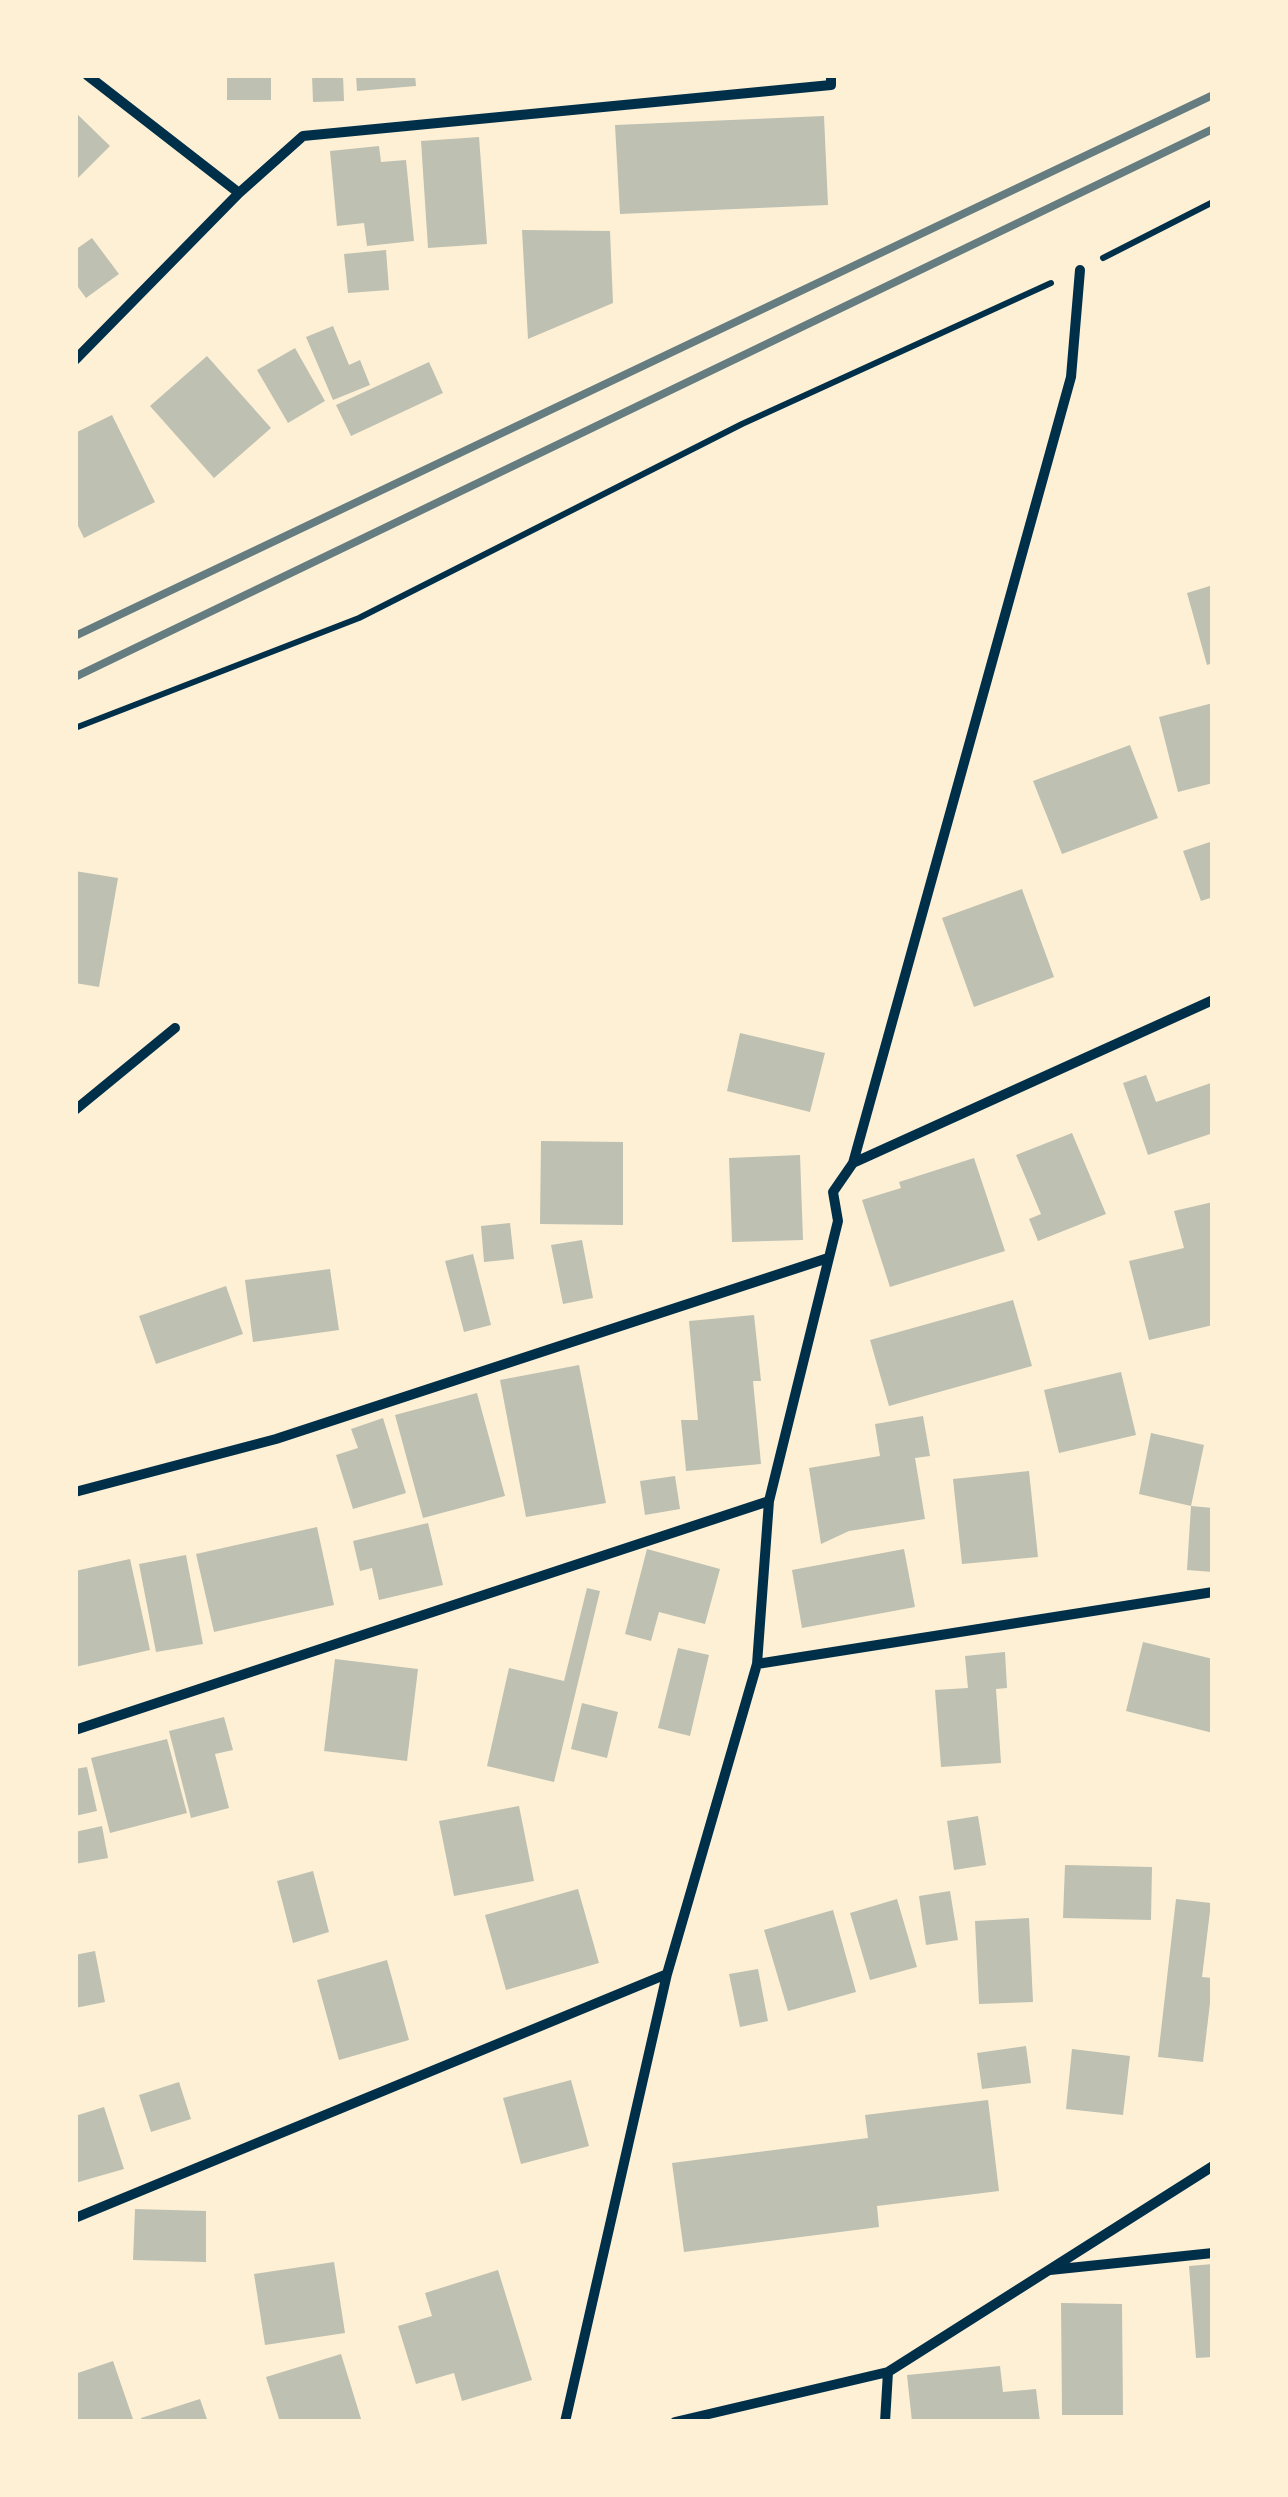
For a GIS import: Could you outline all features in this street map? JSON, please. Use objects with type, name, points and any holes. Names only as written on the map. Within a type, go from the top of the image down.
[{"type":"street","points":[[86,75],[239,192]]},
{"type":"street","points":[[75,360],[239,192],[303,136],[831,85],[830,75]]},
{"type":"street","points":[[565,2422],[666,1974],[758,1664],[769,1501],[838,1221],[833,1192],[852,1163],[1072,376],[1080,270]]},
{"type":"street","points":[[852,1163],[1213,1000]]},
{"type":"street","points":[[75,1110],[176,1028]]},
{"type":"street","points":[[75,1492],[276,1439],[828,1258]]},
{"type":"street","points":[[75,1730],[769,1501]]},
{"type":"street","points":[[758,1664],[1213,1592]]},
{"type":"street","points":[[75,2218],[666,1974]]},
{"type":"street","points":[[675,2422],[888,2372],[1213,2166]]},
{"type":"street","points":[[1043,2271],[1213,2252]]},
{"type":"street","points":[[885,2422],[888,2372]]},
{"type":"path","points":[[75,728],[359,618],[742,424],[1080,270],[1213,202]]},
{"type":"building","points":[[227,75],[271,75],[271,100],[227,100]]},
{"type":"building","points":[[312,75],[343,75],[344,101],[313,102]]},
{"type":"building","points":[[356,75],[415,75],[416,86],[357,91]]},
{"type":"building","points":[[75,112],[110,146],[75,181]]},
{"type":"building","points":[[824,116],[828,205],[620,214],[615,125]]},
{"type":"building","points":[[479,137],[487,244],[428,248],[421,141]]},
{"type":"building","points":[[379,146],[381,162],[406,160],[414,241],[367,246],[364,223],[337,226],[330,151]]},
{"type":"building","points":[[522,230],[610,231],[613,303],[528,339]]},
{"type":"building","points":[[92,238],[119,274],[86,298],[75,283],[75,250]]},
{"type":"building","points":[[386,250],[389,290],[348,293],[344,254]]},
{"type":"building","points":[[333,326],[349,365],[360,360],[370,385],[333,400],[306,337]]},
{"type":"building","points":[[295,348],[325,401],[288,423],[257,370]]},
{"type":"building","points":[[207,356],[271,428],[214,478],[150,406]]},
{"type":"building","points":[[429,362],[443,393],[351,436],[336,405]]},
{"type":"building","points":[[112,415],[155,502],[84,538],[75,520],[75,433]]},
{"type":"building","points":[[1213,585],[1213,663],[1207,665],[1187,593]]},
{"type":"building","points":[[1213,703],[1213,783],[1178,792],[1159,717]]},
{"type":"building","points":[[1130,745],[1158,818],[1062,854],[1033,781]]},
{"type":"building","points":[[1213,841],[1213,897],[1201,901],[1183,851]]},
{"type":"building","points":[[75,871],[118,878],[99,987],[75,983]]},
{"type":"building","points":[[1022,889],[1054,977],[974,1007],[942,918]]},
{"type":"building","points":[[740,1033],[825,1053],[810,1112],[727,1091]]},
{"type":"building","points":[[1146,1075],[1156,1102],[1211,1083],[1213,1133],[1148,1155],[1123,1083]]},
{"type":"building","points":[[1072,1133],[1106,1214],[1038,1241],[1029,1219],[1041,1214],[1016,1155]]},
{"type":"building","points":[[541,1141],[623,1142],[623,1225],[540,1224]]},
{"type":"building","points":[[800,1155],[803,1240],[732,1242],[729,1158]]},
{"type":"building","points":[[974,1158],[1005,1251],[890,1287],[862,1200],[901,1188],[899,1182]]},
{"type":"building","points":[[1213,1202],[1213,1325],[1149,1340],[1129,1261],[1184,1248],[1174,1211]]},
{"type":"building","points":[[510,1223],[514,1259],[484,1262],[481,1226]]},
{"type":"building","points":[[582,1240],[593,1298],[563,1304],[551,1245]]},
{"type":"building","points":[[473,1254],[491,1325],[464,1332],[445,1261]]},
{"type":"building","points":[[330,1269],[339,1330],[253,1342],[245,1280]]},
{"type":"building","points":[[226,1286],[243,1334],[156,1364],[139,1316]]},
{"type":"building","points":[[1013,1300],[1032,1366],[889,1406],[870,1340]]},
{"type":"building","points":[[754,1315],[761,1381],[753,1381],[761,1464],[686,1471],[681,1420],[698,1420],[689,1321]]},
{"type":"building","points":[[579,1365],[606,1503],[526,1517],[500,1380]]},
{"type":"building","points":[[1121,1372],[1136,1435],[1059,1453],[1044,1390]]},
{"type":"building","points":[[477,1393],[505,1496],[423,1518],[395,1415]]},
{"type":"building","points":[[923,1416],[930,1456],[915,1458],[925,1519],[849,1531],[821,1544],[809,1468],[880,1456],[875,1424]]},
{"type":"building","points":[[383,1418],[406,1493],[353,1509],[336,1455],[358,1448],[351,1429]]},
{"type":"building","points":[[1151,1433],[1204,1445],[1191,1506],[1139,1494]]},
{"type":"building","points":[[1029,1471],[1038,1557],[962,1564],[953,1479]]},
{"type":"building","points":[[675,1476],[680,1509],[645,1515],[640,1481]]},
{"type":"building","points":[[1191,1506],[1213,1508],[1213,1572],[1187,1570]]},
{"type":"building","points":[[428,1523],[443,1585],[379,1600],[372,1568],[360,1571],[353,1541]]},
{"type":"building","points":[[317,1527],[334,1605],[214,1632],[196,1554]]},
{"type":"building","points":[[647,1549],[720,1569],[705,1624],[659,1612],[651,1641],[625,1634]]},
{"type":"building","points":[[904,1549],[915,1607],[802,1628],[792,1570]]},
{"type":"building","points":[[186,1555],[203,1644],[156,1652],[139,1564]]},
{"type":"building","points":[[130,1559],[150,1650],[75,1667],[75,1571]]},
{"type":"building","points":[[587,1588],[600,1591],[554,1782],[487,1766],[509,1668],[564,1681]]},
{"type":"building","points":[[1143,1642],[1213,1659],[1213,1733],[1126,1711]]},
{"type":"building","points":[[678,1648],[709,1655],[690,1736],[658,1728]]},
{"type":"building","points":[[1005,1652],[1007,1688],[996,1689],[1001,1763],[941,1767],[935,1690],[968,1688],[965,1656]]},
{"type":"building","points":[[335,1659],[418,1669],[407,1761],[324,1751]]},
{"type":"building","points":[[582,1703],[618,1712],[607,1758],[571,1749]]},
{"type":"building","points":[[224,1717],[233,1750],[215,1754],[229,1808],[191,1818],[169,1731]]},
{"type":"building","points":[[167,1739],[187,1813],[110,1833],[91,1758]]},
{"type":"building","points":[[87,1767],[97,1811],[75,1816],[75,1769]]},
{"type":"building","points":[[519,1806],[534,1881],[454,1896],[439,1821]]},
{"type":"building","points":[[978,1816],[986,1865],[954,1870],[947,1821]]},
{"type":"building","points":[[102,1826],[108,1858],[75,1864],[75,1832]]},
{"type":"building","points":[[1065,1865],[1152,1867],[1151,1920],[1063,1918]]},
{"type":"building","points":[[313,1871],[329,1932],[293,1943],[277,1881]]},
{"type":"building","points":[[578,1889],[599,1963],[506,1990],[485,1915]]},
{"type":"building","points":[[950,1891],[958,1940],[926,1945],[919,1896]]},
{"type":"building","points":[[897,1899],[917,1967],[870,1980],[850,1913]]},
{"type":"building","points":[[1176,1899],[1211,1903],[1202,1977],[1213,1978],[1203,2062],[1158,2057]]},
{"type":"building","points":[[833,1910],[856,1992],[788,2011],[764,1930]]},
{"type":"building","points":[[1029,1918],[1033,2002],[979,2004],[975,1921]]},
{"type":"building","points":[[95,1951],[105,2002],[75,2008],[75,1955]]},
{"type":"building","points":[[387,1960],[409,2040],[339,2060],[317,1980]]},
{"type":"building","points":[[758,1969],[768,2021],[740,2027],[729,1974]]},
{"type":"building","points":[[1026,2046],[1031,2083],[982,2089],[977,2053]]},
{"type":"building","points":[[1072,2049],[1130,2056],[1123,2115],[1066,2109]]},
{"type":"building","points":[[571,2080],[589,2146],[521,2164],[503,2098]]},
{"type":"building","points":[[179,2082],[191,2119],[151,2132],[139,2095]]},
{"type":"building","points":[[988,2100],[999,2191],[877,2206],[879,2227],[684,2252],[672,2163],[868,2138],[865,2115]]},
{"type":"building","points":[[104,2107],[124,2169],[75,2183],[75,2116]]},
{"type":"building","points":[[135,2209],[206,2211],[206,2262],[133,2260]]},
{"type":"building","points":[[334,2262],[345,2333],[265,2345],[254,2274]]},
{"type":"building","points":[[1213,2264],[1213,2357],[1196,2358],[1189,2266]]},
{"type":"building","points":[[498,2270],[532,2380],[462,2401],[454,2373],[416,2384],[398,2326],[432,2316],[425,2293]]},
{"type":"building","points":[[1061,2303],[1122,2304],[1123,2415],[1062,2415]]},
{"type":"building","points":[[341,2354],[362,2422],[280,2422],[266,2377]]},
{"type":"building","points":[[113,2361],[134,2422],[75,2422],[75,2374]]},
{"type":"building","points":[[1000,2366],[1003,2392],[1036,2389],[1040,2422],[912,2422],[907,2375]]},
{"type":"building","points":[[200,2399],[208,2422],[142,2422],[141,2418]]},
{"type":"railway","points":[[75,636],[1213,95]]},
{"type":"railway","points":[[75,677],[1213,129]]}]
